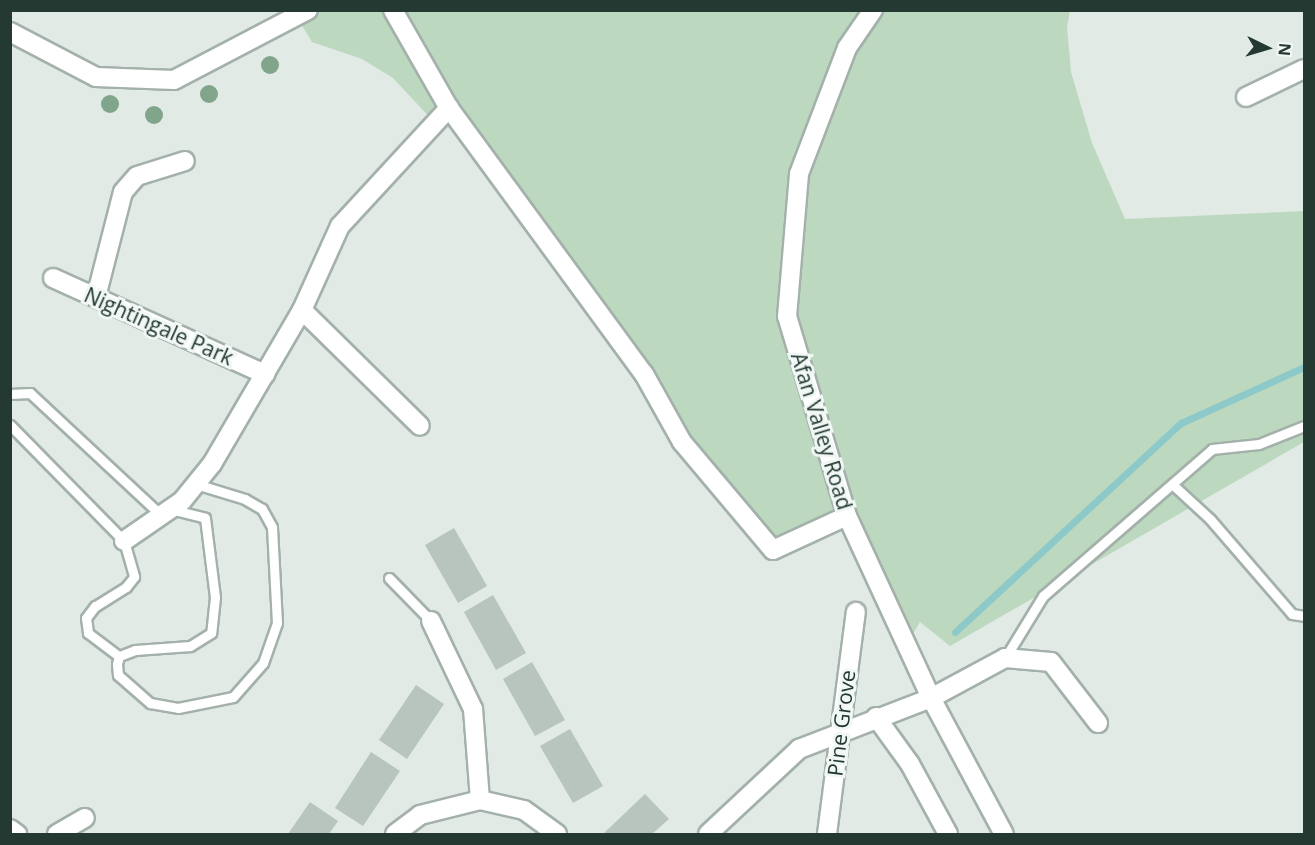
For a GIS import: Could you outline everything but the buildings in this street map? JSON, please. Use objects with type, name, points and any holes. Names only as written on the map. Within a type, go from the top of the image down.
[{"type":"street","points":[[10,32],[96,77],[174,80],[308,10]]},
{"type":"street","points":[[393,10],[449,108],[644,374],[682,442],[773,550],[847,516]]},
{"type":"street","name":"Afan Valley Road","points":[[873,10],[847,48],[799,174],[787,316],[847,516],[931,698],[1004,834]]},
{"type":"street","points":[[1246,96],[1305,69]]},
{"type":"street","points":[[124,541],[165,512],[196,484],[302,310],[340,226],[449,108]]},
{"type":"street","points":[[96,297],[123,192],[137,176],[185,161]]},
{"type":"street","name":"Nightingale Park","points":[[53,278],[265,374]]},
{"type":"street","points":[[302,310],[420,426]]},
{"type":"street","name":"Pine Grove","points":[[827,834],[856,612]]},
{"type":"street","points":[[431,621],[473,709],[480,800]]},
{"type":"street","points":[[708,834],[799,750],[839,731],[931,698],[1005,658],[1051,662],[1098,723]]},
{"type":"street","points":[[876,717],[910,764],[948,834]]},
{"type":"street","points":[[394,834],[420,814],[480,800],[524,810],[557,834]]},
{"type":"street","points":[[57,834],[85,818]]},
{"type":"street","points":[[10,829],[17,834]]},
{"type":"lane","points":[[10,394],[30,393],[165,512],[205,518],[215,597],[216,621],[211,633],[190,646],[135,650],[119,656]]},
{"type":"lane","points":[[10,425],[124,541],[134,577],[126,587],[94,606],[86,618],[88,633],[119,656]]},
{"type":"lane","points":[[1005,658],[1043,596],[1212,449],[1258,444],[1305,426]]},
{"type":"lane","points":[[119,656],[118,675],[150,703],[162,708],[233,697],[263,663],[277,623],[272,527],[262,509],[245,499],[196,484]]},
{"type":"lane","points":[[1172,484],[1210,519],[1292,614],[1305,616]]},
{"type":"lane","points":[[389,578],[431,621]]},
{"type":"green space","points":[[293,11],[1070,11],[1067,27],[1071,72],[1092,143],[1125,219],[1304,211],[1304,442],[950,646],[920,622],[906,646],[847,516],[773,550],[682,442],[449,108],[434,122],[393,78],[362,59],[312,42]]},
{"type":"waterway","points":[[955,632],[1181,423],[1304,367]]}]
